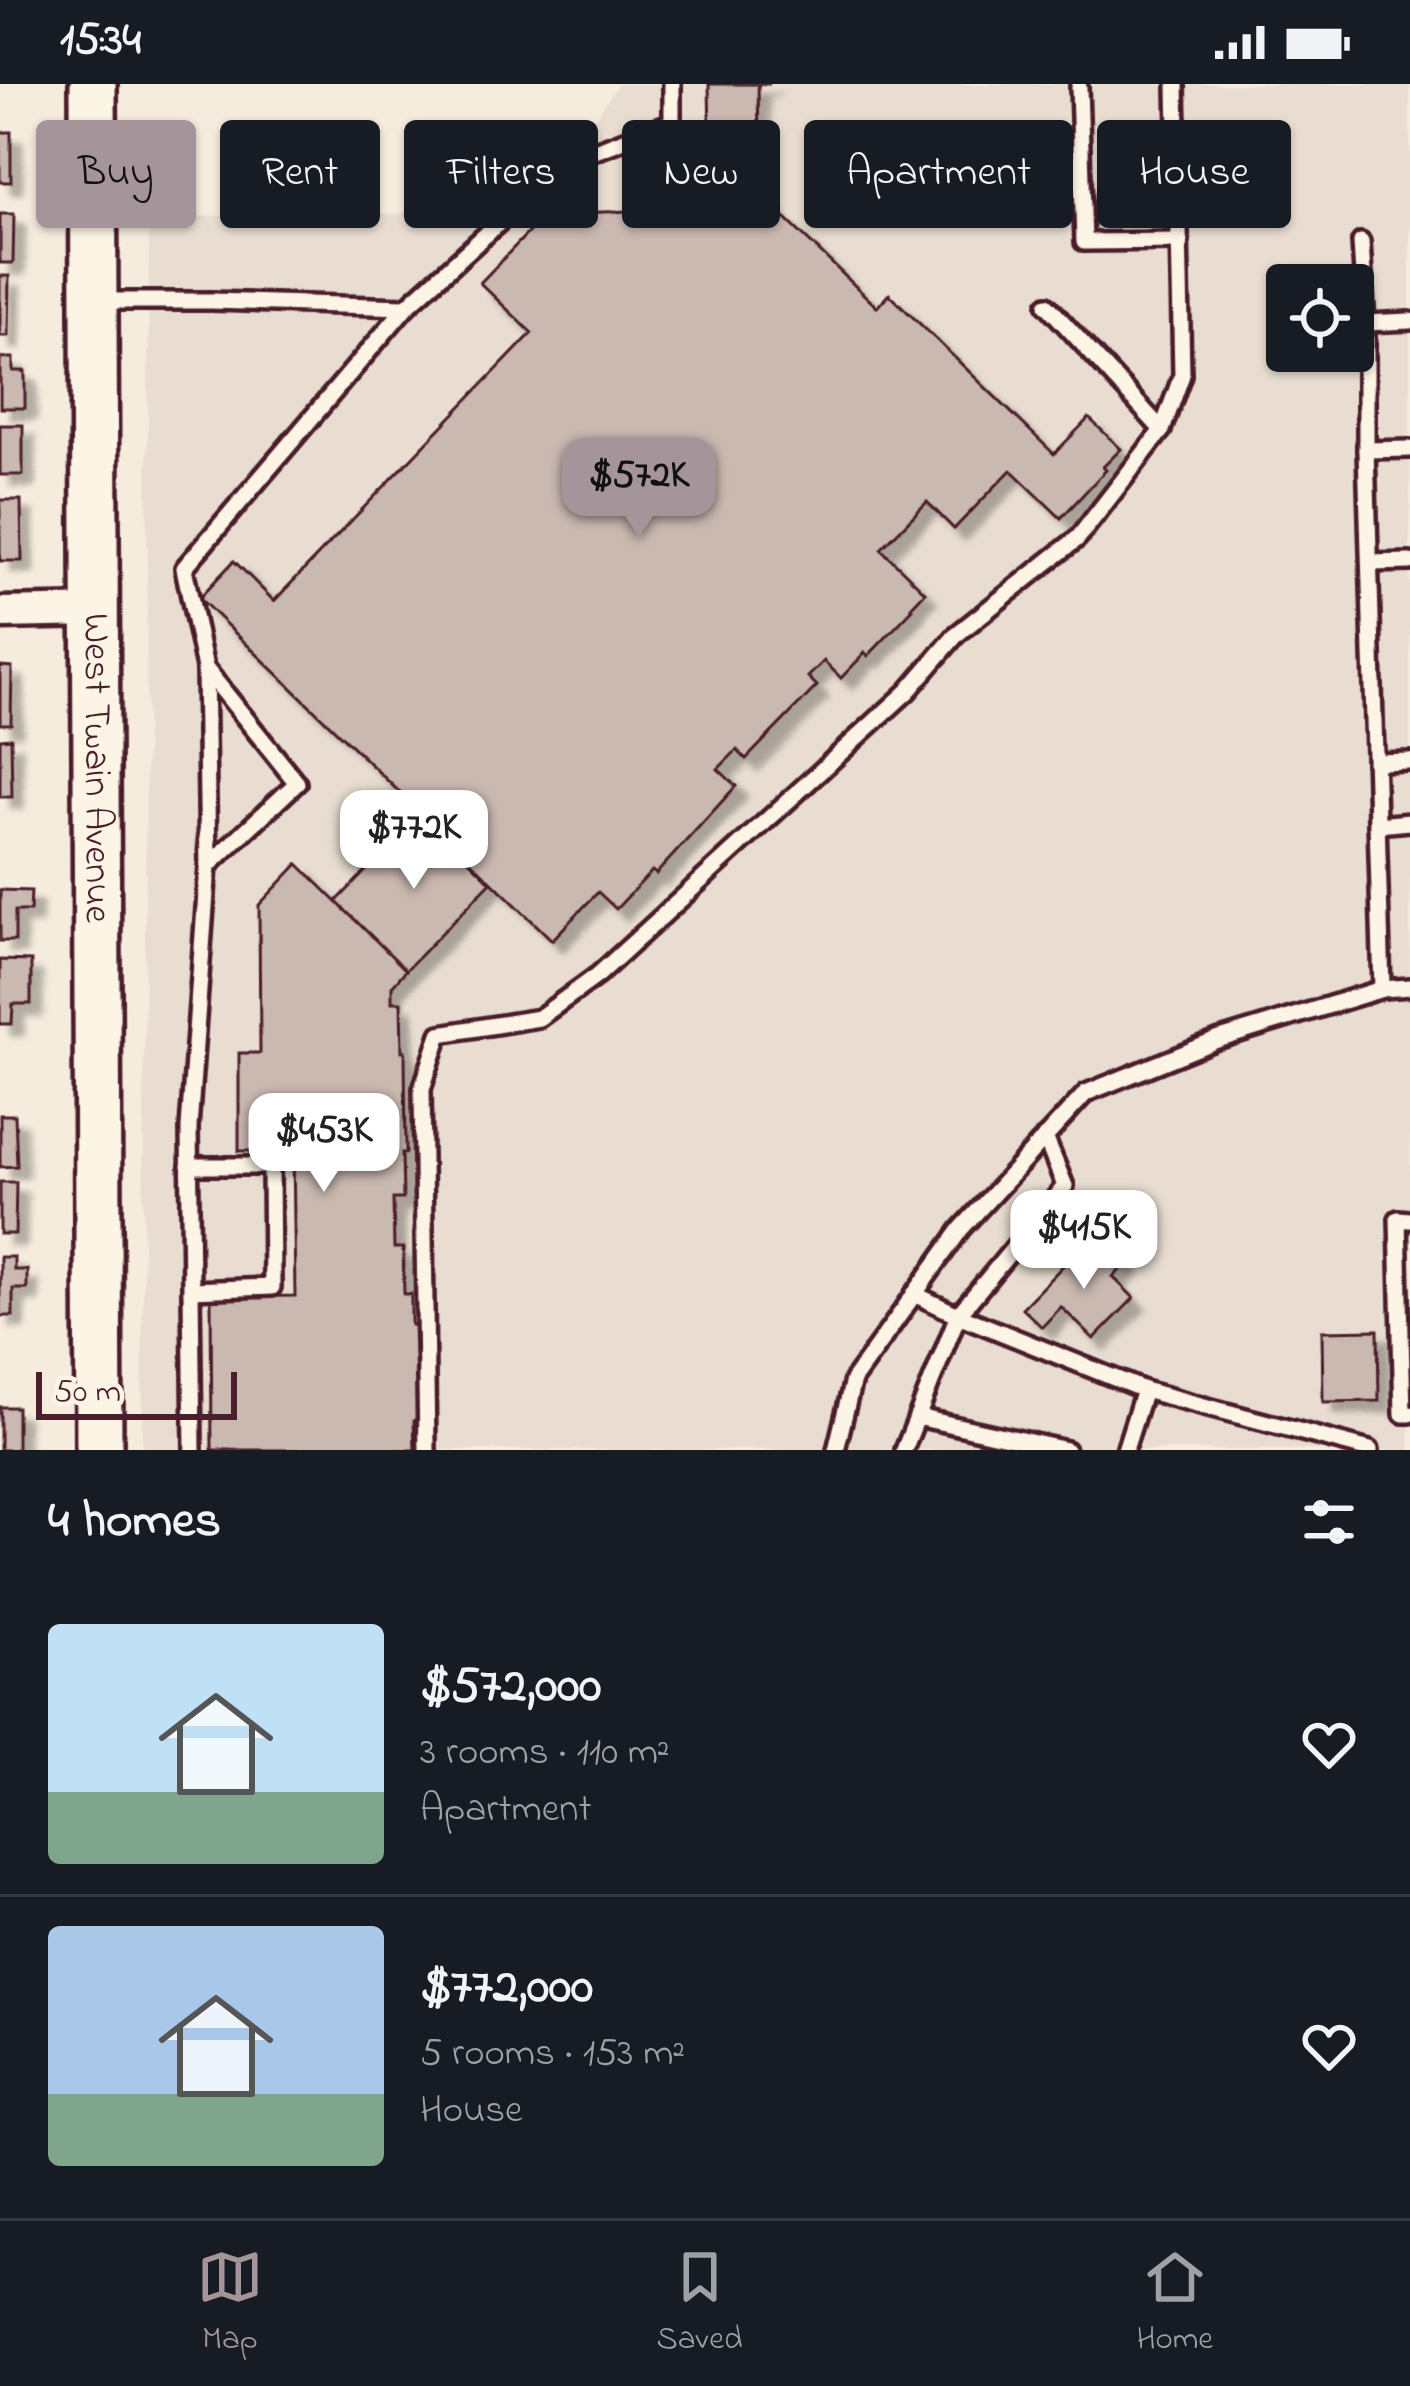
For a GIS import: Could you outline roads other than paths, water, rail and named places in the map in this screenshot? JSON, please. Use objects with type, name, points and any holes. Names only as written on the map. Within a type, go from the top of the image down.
[{"type":"street","name":"West Twain Avenue","points":[[93,84],[99,1450]]},
{"type":"street","points":[[0,613],[96,611]]},
{"type":"lane","points":[[193,1450],[189,1128],[208,866],[205,668],[184,568],[406,307],[566,162],[673,122],[672,84]]},
{"type":"lane","points":[[427,1450],[422,1089],[440,1034],[539,1018],[598,975],[908,691],[958,634],[1078,538],[1162,430],[1182,375],[1176,84]]},
{"type":"lane","points":[[1079,88],[1084,242],[1180,241]]},
{"type":"lane","points":[[1361,242],[1362,264]]},
{"type":"lane","points":[[93,301],[406,307]]},
{"type":"lane","points":[[1047,305],[1162,430]]},
{"type":"lane","points":[[1374,323],[1410,321]]},
{"type":"lane","points":[[1366,372],[1382,989]]},
{"type":"lane","points":[[1366,450],[1410,449]]},
{"type":"lane","points":[[1370,563],[1410,562]]},
{"type":"lane","points":[[205,668],[297,783],[208,866]]},
{"type":"lane","points":[[1375,762],[1410,761]]},
{"type":"lane","points":[[1377,825],[1410,822]]},
{"type":"lane","points":[[836,1450],[854,1380],[914,1294],[961,1229],[1086,1093],[1217,1040],[1382,989],[1410,987]]},
{"type":"lane","points":[[904,1450],[958,1315],[1066,1186],[1046,1137]]},
{"type":"lane","points":[[189,1166],[271,1166],[272,1267],[272,1287],[190,1290]]},
{"type":"lane","points":[[1410,1220],[1398,1219],[1403,1414],[1410,1414]]},
{"type":"lane","points":[[914,1294],[1144,1390],[1370,1450]]},
{"type":"lane","points":[[1124,1450],[1144,1390]]},
{"type":"lane","points":[[917,1417],[1066,1450]]}]
